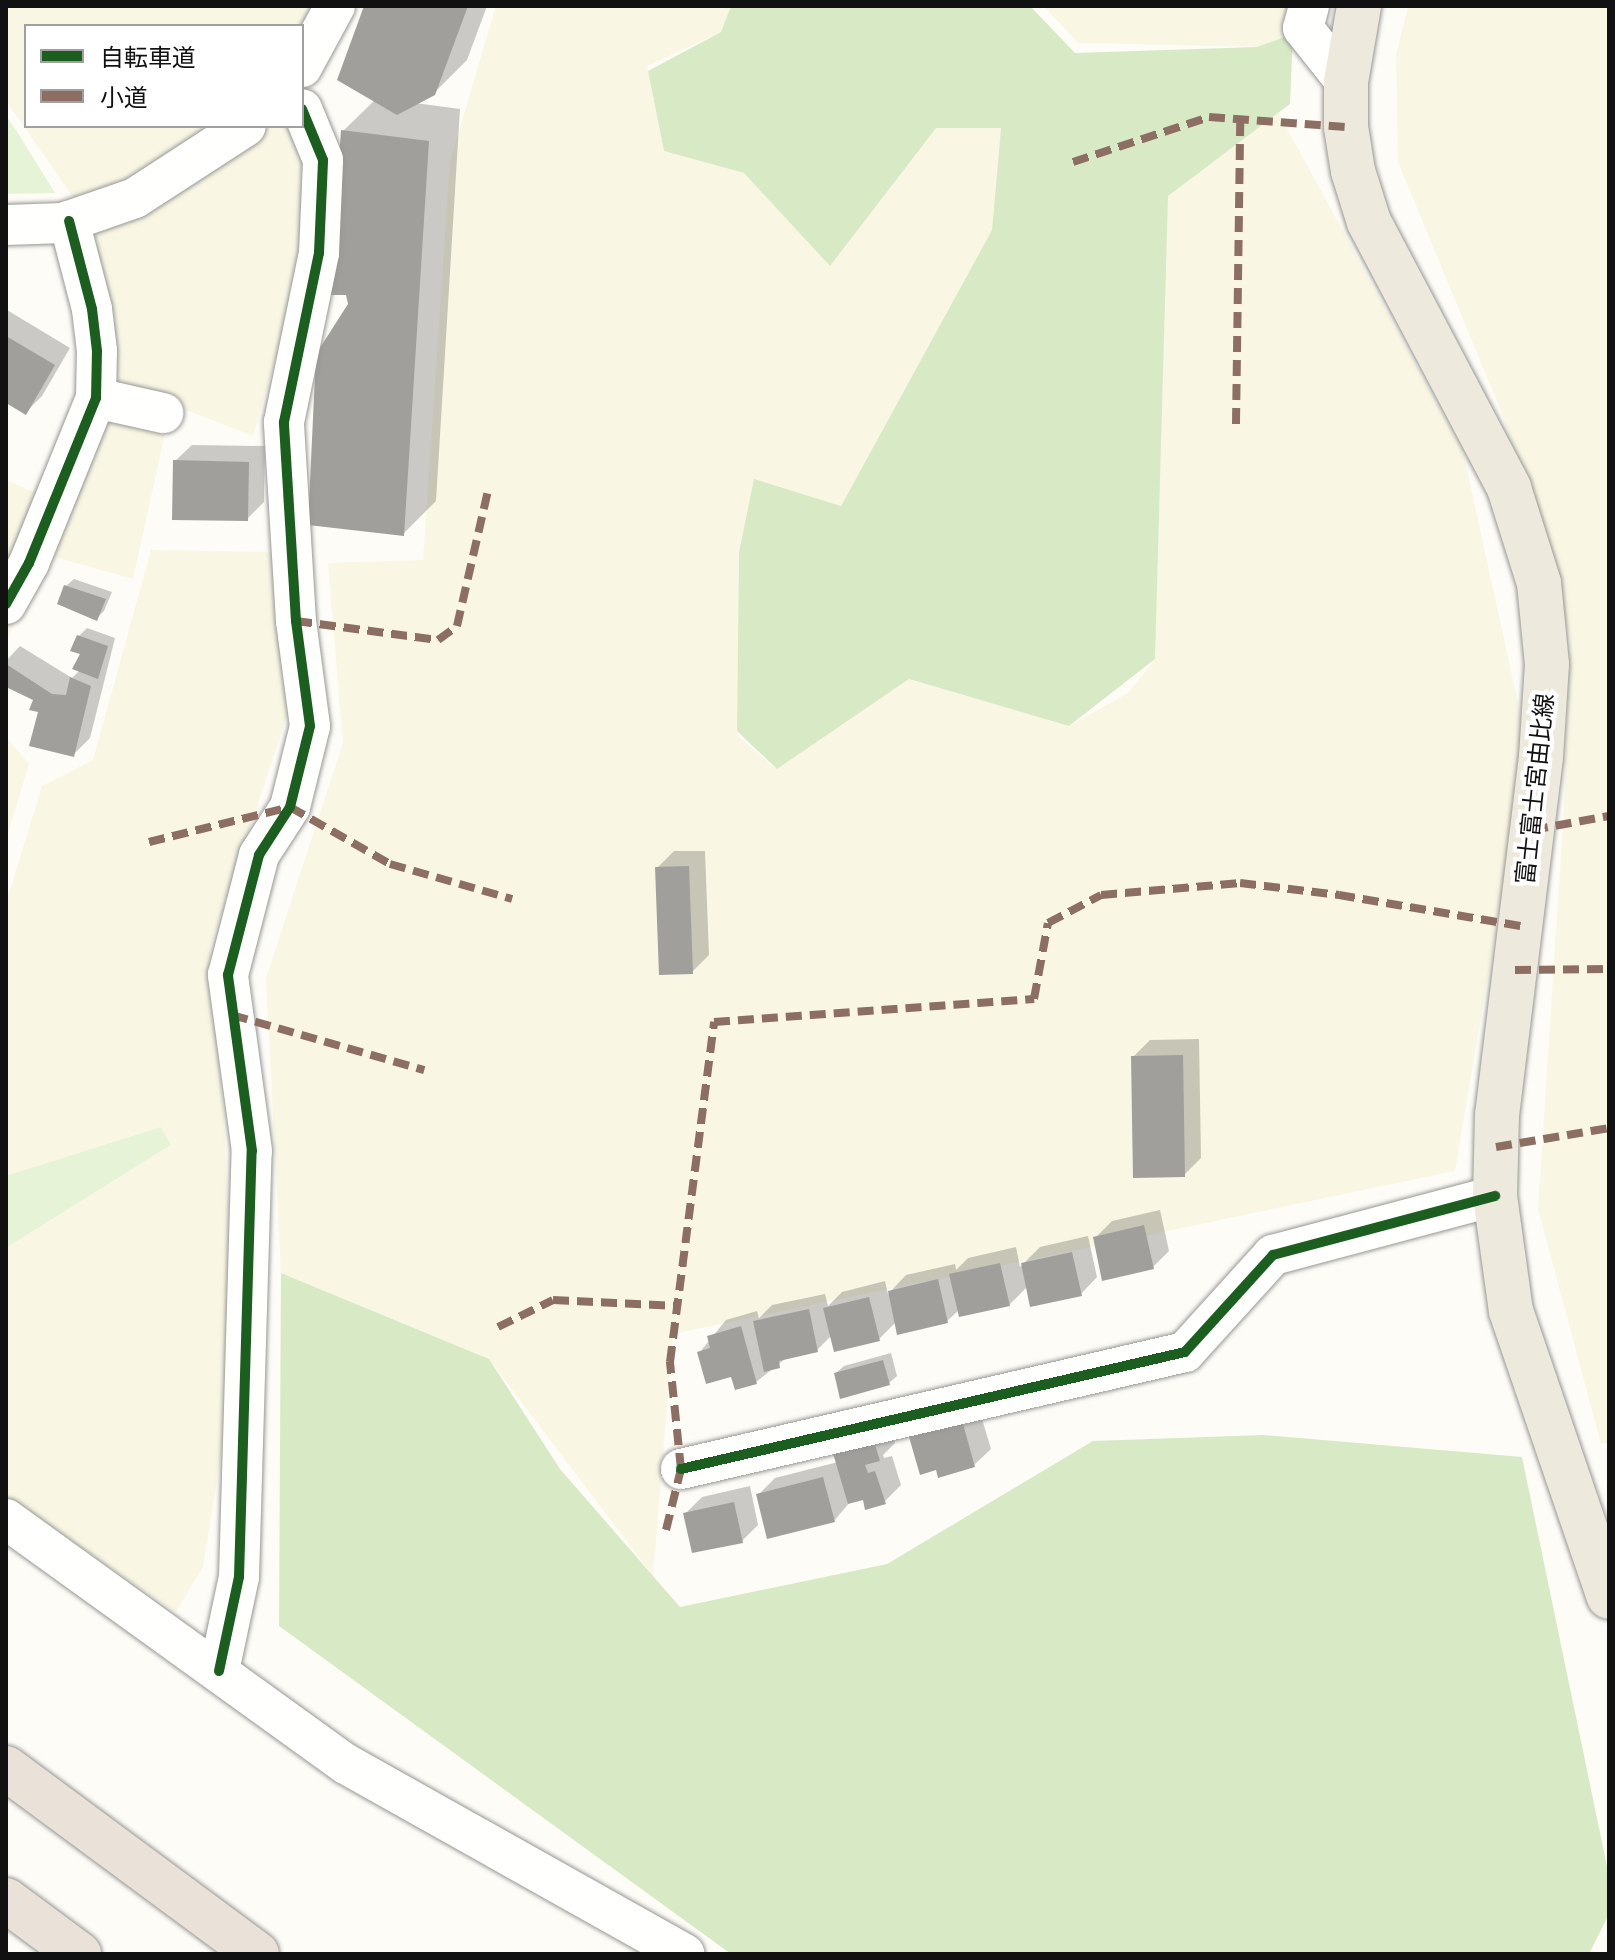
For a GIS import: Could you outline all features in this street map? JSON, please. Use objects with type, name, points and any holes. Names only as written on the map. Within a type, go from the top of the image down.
[{"type":"highway","points":[[6,1768],[257,1954]]},
{"type":"highway","points":[[6,1900],[79,1954]]},
{"type":"main road","name":"富士富士宮由比線","points":[[1359,6],[1346,82],[1348,142],[1369,222],[1509,488],[1539,583],[1547,664],[1541,757],[1497,1115],[1495,1196],[1511,1311],[1609,1597]]},
{"type":"street","points":[[304,63],[335,6]]},
{"type":"street","points":[[1309,6],[1303,28],[1346,82]]},
{"type":"street","points":[[219,1671],[239,1577],[252,1151],[228,975],[259,855],[290,807],[310,726],[296,621],[284,422],[319,253],[323,160],[304,114]]},
{"type":"street","points":[[6,225],[69,221],[135,198],[243,128]]},
{"type":"street","points":[[6,604],[29,563],[96,398],[97,351],[92,309],[69,221]]},
{"type":"street","points":[[96,398],[163,413]]},
{"type":"street","points":[[681,1469],[1185,1352],[1273,1255],[1495,1196]]},
{"type":"street","points":[[6,1519],[346,1764],[684,1954]]},
{"type":"shaded area","points":[[6,6],[320,6],[304,24],[24,24],[24,127],[6,101]]},
{"type":"shaded area","points":[[496,6],[731,6],[721,32],[647,66],[664,151],[744,173],[830,265],[896,166],[944,119],[1001,128],[992,230],[841,506],[754,480],[739,552],[737,735],[776,769],[899,676],[1069,726],[1128,693],[1155,659],[1157,184],[1277,110],[1463,451],[1527,744],[1455,1171],[673,1334],[653,1576],[489,1359],[281,1273],[266,978],[343,743],[328,563],[423,560],[450,161]]},
{"type":"shaded area","points":[[1044,6],[1295,6],[1293,34],[1267,47],[1078,43]]},
{"type":"shaded area","points":[[1408,6],[1609,6],[1609,1442],[1601,1444],[1538,1209],[1564,808],[1570,637],[1503,416],[1398,162],[1396,55]]},
{"type":"shaded area","points":[[25,128],[302,128],[321,203],[253,436],[119,384],[76,201]]},
{"type":"shaded area","points":[[111,416],[166,429],[133,579],[43,554],[6,643],[6,480],[34,492]]},
{"type":"shaded area","points":[[151,550],[273,552],[287,716],[210,948],[224,1120],[235,1369],[203,1567],[176,1612],[6,1498],[6,1248],[170,1146],[6,1176],[6,903],[42,786],[93,760]]},
{"type":"shaded area","points":[[6,737],[29,764],[6,840]]},
{"type":"green space","points":[[731,6],[1030,6],[1075,53],[1257,47],[1293,34],[1290,104],[1168,196],[1155,659],[1069,726],[909,679],[777,769],[737,731],[739,552],[754,479],[841,506],[992,230],[1001,128],[936,128],[830,266],[744,173],[664,151],[648,71],[721,32]]},
{"type":"green space","points":[[6,116],[16,130],[55,193],[6,194]]},
{"type":"green space","points":[[161,1127],[171,1145],[6,1248],[6,1176]]},
{"type":"green space","points":[[281,1273],[489,1359],[560,1469],[680,1607],[887,1564],[1093,1441],[1263,1435],[1522,1457],[1609,1876],[1609,1914],[1589,1954],[731,1954],[279,1626]]},
{"type":"building","points":[[364,6],[468,6],[435,95],[397,115],[337,80]]},
{"type":"building","points":[[341,130],[429,141],[404,536],[308,525],[316,354],[348,304],[346,295],[330,295]]},
{"type":"building","points":[[6,336],[55,365],[26,415],[6,403]]},
{"type":"building","points":[[173,460],[249,462],[248,521],[172,520]]},
{"type":"building","points":[[64,585],[106,599],[97,621],[57,604]]},
{"type":"building","points":[[77,635],[108,646],[98,679],[72,669],[80,654],[70,651]]},
{"type":"building","points":[[6,664],[52,694],[66,695],[70,677],[91,686],[74,757],[29,746],[38,712],[29,710],[33,700],[6,687]]},
{"type":"building","points":[[689,866],[693,974],[659,975],[655,867]]},
{"type":"building","points":[[1183,1055],[1185,1177],[1133,1178],[1131,1056]]},
{"type":"building","points":[[1144,1225],[1154,1269],[1102,1281],[1093,1237]]},
{"type":"building","points":[[1072,1252],[1082,1296],[1030,1307],[1021,1263]]},
{"type":"building","points":[[1000,1263],[1010,1306],[959,1317],[949,1274]]},
{"type":"building","points":[[938,1279],[948,1323],[897,1335],[888,1291]]},
{"type":"building","points":[[869,1297],[880,1341],[834,1352],[823,1308]]},
{"type":"building","points":[[809,1309],[818,1352],[779,1361],[780,1368],[764,1372],[753,1321]]},
{"type":"building","points":[[741,1326],[757,1384],[735,1390],[731,1377],[706,1384],[697,1352],[710,1348],[707,1336]]},
{"type":"building","points":[[883,1360],[890,1385],[840,1399],[834,1373]]},
{"type":"building","points":[[944,1419],[946,1428],[963,1424],[975,1467],[938,1478],[936,1470],[920,1475],[907,1430]]},
{"type":"building","points":[[873,1438],[880,1461],[865,1465],[868,1473],[875,1471],[886,1504],[865,1510],[863,1500],[848,1504],[832,1450]]},
{"type":"building","points":[[823,1477],[835,1522],[767,1539],[756,1494]]},
{"type":"building","points":[[734,1502],[743,1543],[692,1553],[683,1513]]},
{"type":"marked path","points":[[1073,162],[1209,117],[1346,127]]},
{"type":"marked path","points":[[1236,424],[1240,120]]},
{"type":"marked path","points":[[296,621],[438,640],[457,626],[489,486]]},
{"type":"marked path","points":[[149,842],[290,807],[390,864],[512,899]]},
{"type":"marked path","points":[[1532,830],[1609,816]]},
{"type":"marked path","points":[[666,1530],[681,1469],[670,1362],[714,1022],[1034,999],[1048,923],[1101,895],[1240,883],[1339,895],[1520,926]]},
{"type":"marked path","points":[[1515,970],[1609,969]]},
{"type":"marked path","points":[[232,1015],[424,1070]]},
{"type":"marked path","points":[[1496,1147],[1609,1128]]},
{"type":"marked path","points":[[498,1327],[553,1300],[678,1306]]},
{"type":"cycle path","points":[[219,1671],[239,1577],[252,1151],[228,975],[259,855],[290,807],[310,726],[296,621],[284,422],[319,253],[323,160],[304,114]]},
{"type":"cycle path","points":[[6,604],[29,563],[96,398],[97,351],[92,309],[69,221]]},
{"type":"cycle path","points":[[681,1469],[1185,1352],[1273,1255],[1495,1196]]}]
